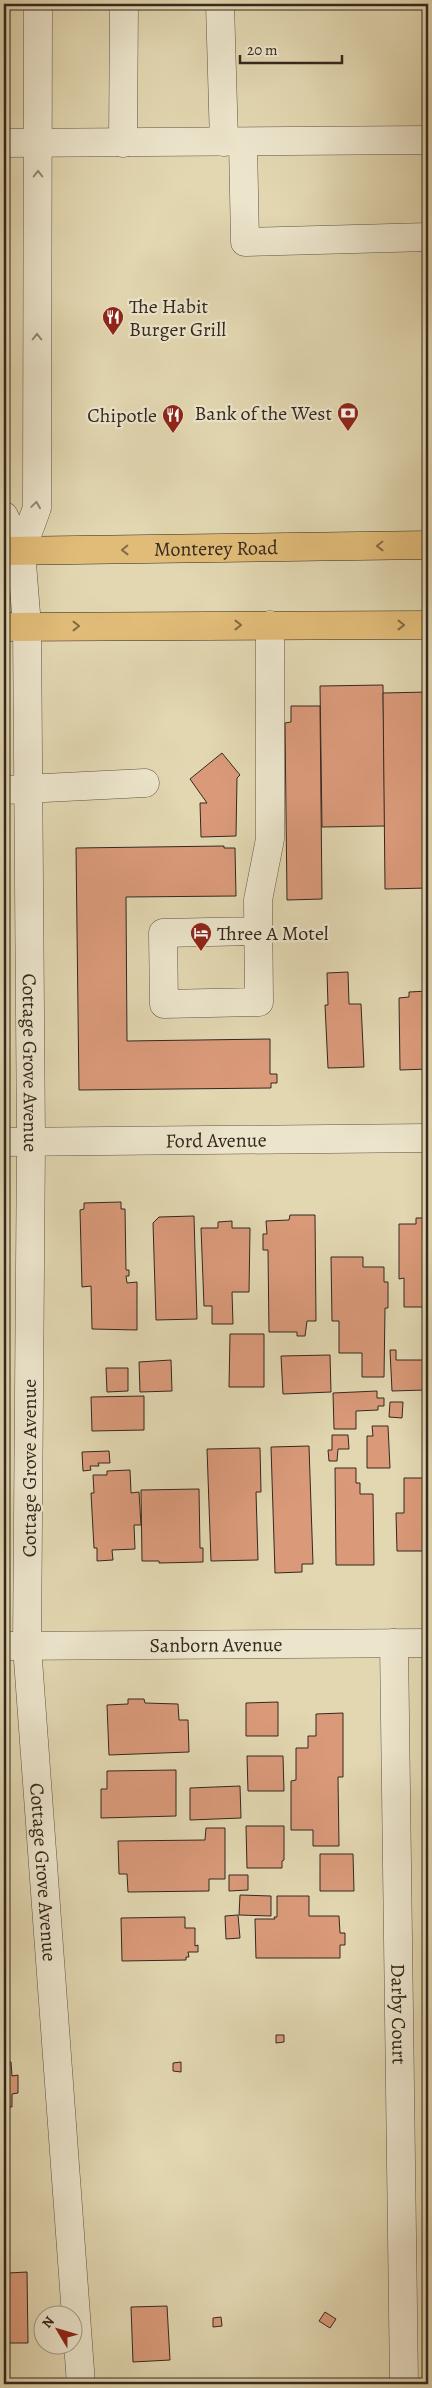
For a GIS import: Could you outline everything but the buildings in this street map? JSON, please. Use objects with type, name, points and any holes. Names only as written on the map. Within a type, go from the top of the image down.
[{"type":"main road","name":"Monterey Road","points":[[12,551],[428,545]]},
{"type":"main road","points":[[15,627],[428,625]]},
{"type":"street","points":[[12,551],[37,508],[38,4]]},
{"type":"street","points":[[123,143],[124,4]]},
{"type":"street","points":[[220,4],[245,242],[428,238]]},
{"type":"street","points":[[4,143],[428,140]]},
{"type":"street","points":[[4,516],[12,551]]},
{"type":"street","name":"Cottage Grove Avenue","points":[[12,551],[15,627],[16,789],[30,1142],[16,1646],[82,2384]]},
{"type":"street","points":[[259,931],[258,900],[270,839],[270,625]]},
{"type":"street","points":[[16,789],[145,783]]},
{"type":"street","name":"Ford Avenue","points":[[4,1142],[428,1138]]},
{"type":"street","name":"Darby Court","points":[[394,1643],[404,2384]]},
{"type":"street","name":"Sanborn Avenue","points":[[16,1646],[428,1643]]},
{"type":"place","name":"The Habit Burger Grill","points":[[113,336]]},
{"type":"place","name":"Bank of the West","points":[[348,432]]},
{"type":"place","name":"Chipotle","points":[[173,434]]},
{"type":"place","name":"Three A Motel","points":[[201,952]]}]
